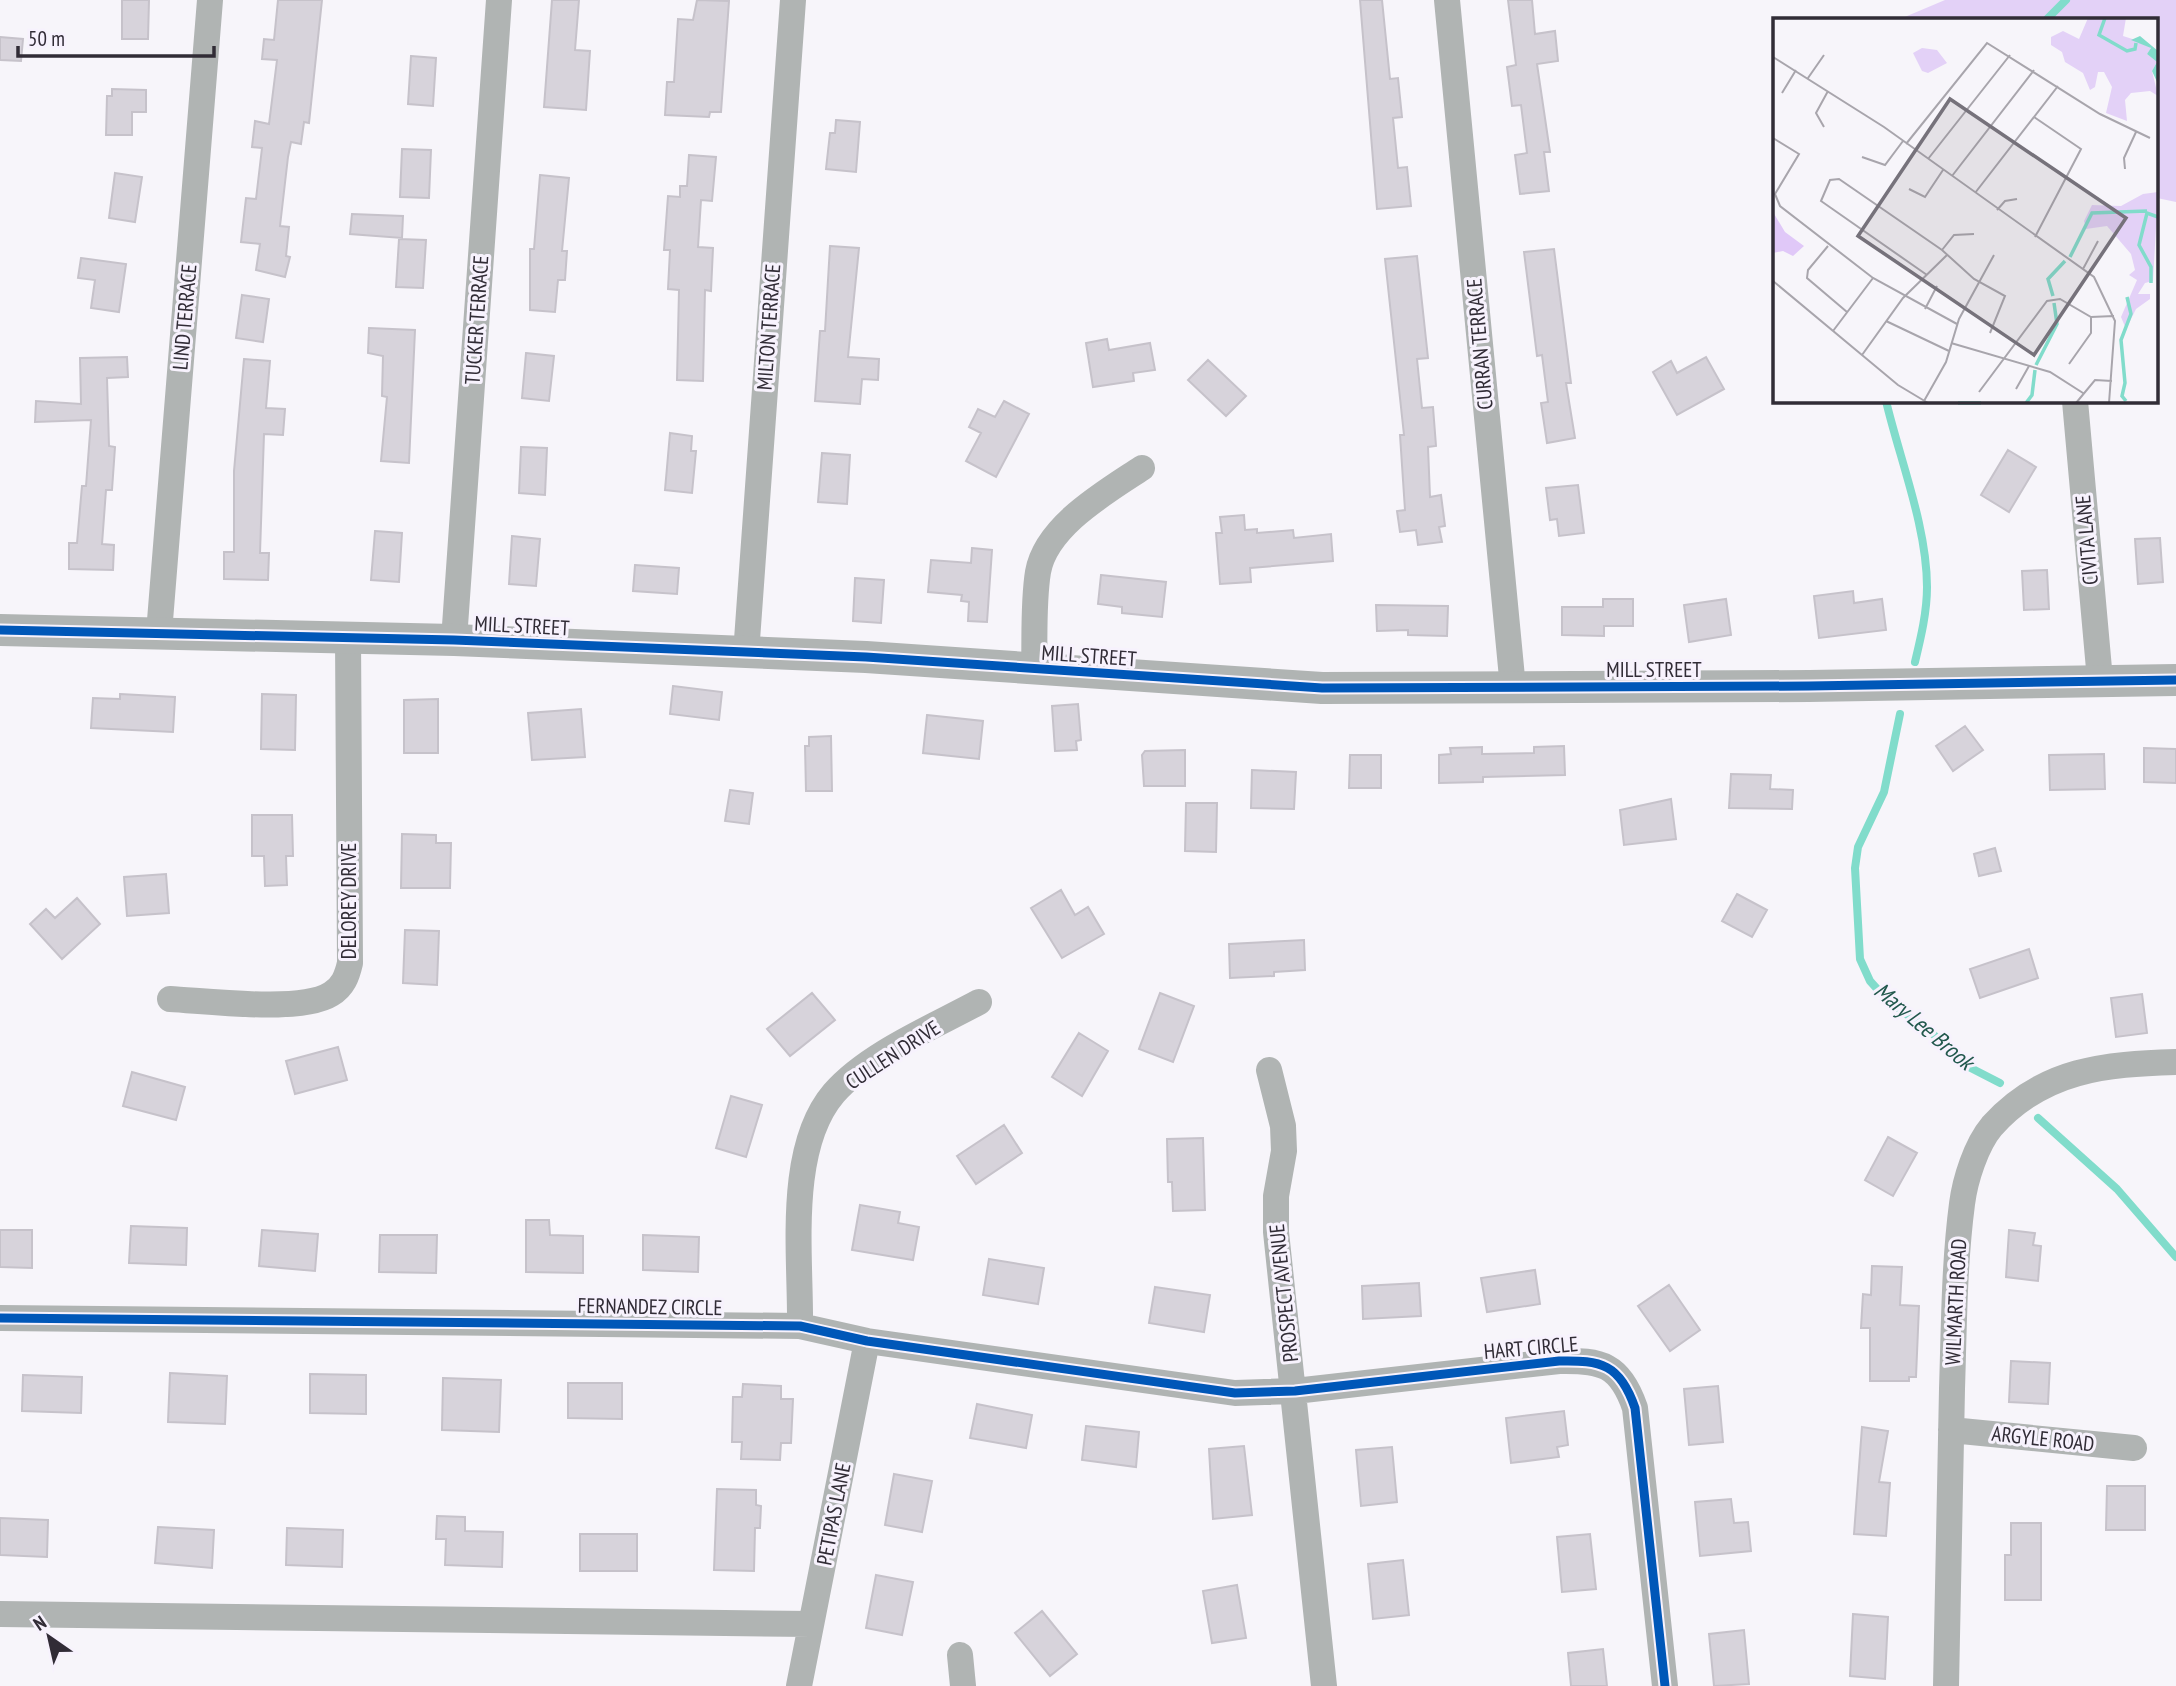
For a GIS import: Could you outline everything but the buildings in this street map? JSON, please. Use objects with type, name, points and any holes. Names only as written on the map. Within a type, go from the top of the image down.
[{"type":"street","name":"LIND TERRACE","points":[[159,633],[210,0]]},
{"type":"street","name":"TUCKER TERRACE","points":[[454,640],[499,0]]},
{"type":"street","name":"MILTON TERRACE","points":[[746,654],[793,0]]},
{"type":"street","name":"CURRAN TERRACE","points":[[1447,0],[1513,688]]},
{"type":"street","name":"CIVITA LANE","points":[[2075,402],[2100,680]]},
{"type":"street","points":[[1034,669],[1038,571],[1046,551],[1069,522],[1087,506],[1142,468]]},
{"type":"street","name":"MILL STREET","points":[[0,630],[454,640],[866,657],[1322,688],[1809,686],[2176,680]]},
{"type":"street","name":"DELOREY DRIVE","points":[[170,999],[304,1003],[331,995],[341,987],[347,975],[350,963],[348,637]]},
{"type":"street","name":"CULLEN DRIVE","points":[[800,1326],[800,1172],[812,1129],[834,1094],[862,1070],[979,1002]]},
{"type":"street","name":"WILMARTH ROAD","points":[[1947,1686],[1955,1282],[1962,1201],[1975,1157],[1990,1128],[2011,1107],[2041,1087],[2078,1070],[2123,1063],[2176,1062]]},
{"type":"street","name":"PROSPECT AVENUE","points":[[1269,1070],[1283,1126],[1284,1151],[1276,1196],[1276,1232],[1295,1391],[1324,1686]]},
{"type":"street","name":"FERNANDEZ CIRCLE","points":[[0,1318],[800,1326],[867,1341],[1235,1393],[1295,1391]]},
{"type":"street","name":"PETIPAS LANE","points":[[799,1686],[867,1341]]},
{"type":"street","name":"HART CIRCLE","points":[[1295,1391],[1559,1361],[1592,1360],[1614,1372],[1628,1387],[1635,1408],[1665,1686]]},
{"type":"street","name":"ARGYLE ROAD","points":[[1951,1430],[2134,1448]]},
{"type":"street","points":[[0,1615],[811,1624]]},
{"type":"street","points":[[960,1655],[963,1686]]},
{"type":"shaded area","points":[[1945,0],[2176,0],[2176,202],[2158,198],[2158,18],[1902,18]]},
{"type":"waterway","name":"Mary Lee Brook","points":[[2048,18],[2066,0]]},
{"type":"waterway","name":"Mary Lee Brook","points":[[1886,402],[1918,517],[1926,564],[1926,606],[1915,662]]},
{"type":"waterway","name":"Mary Lee Brook","points":[[1900,714],[1884,792],[1858,847],[1855,868],[1860,959],[1870,981],[1888,1001],[1930,1031],[1963,1064],[2000,1083]]},
{"type":"waterway","name":"Mary Lee Brook","points":[[2038,1118],[2117,1189],[2176,1257]]},
{"type":"cycle path","points":[[0,630],[454,640],[866,657],[1322,688],[1809,686],[2176,680]]},
{"type":"cycle path","points":[[0,1318],[800,1326],[867,1341],[1235,1393],[1295,1391],[1559,1361],[1598,1364],[1623,1382],[1635,1408],[1665,1686]]}]
